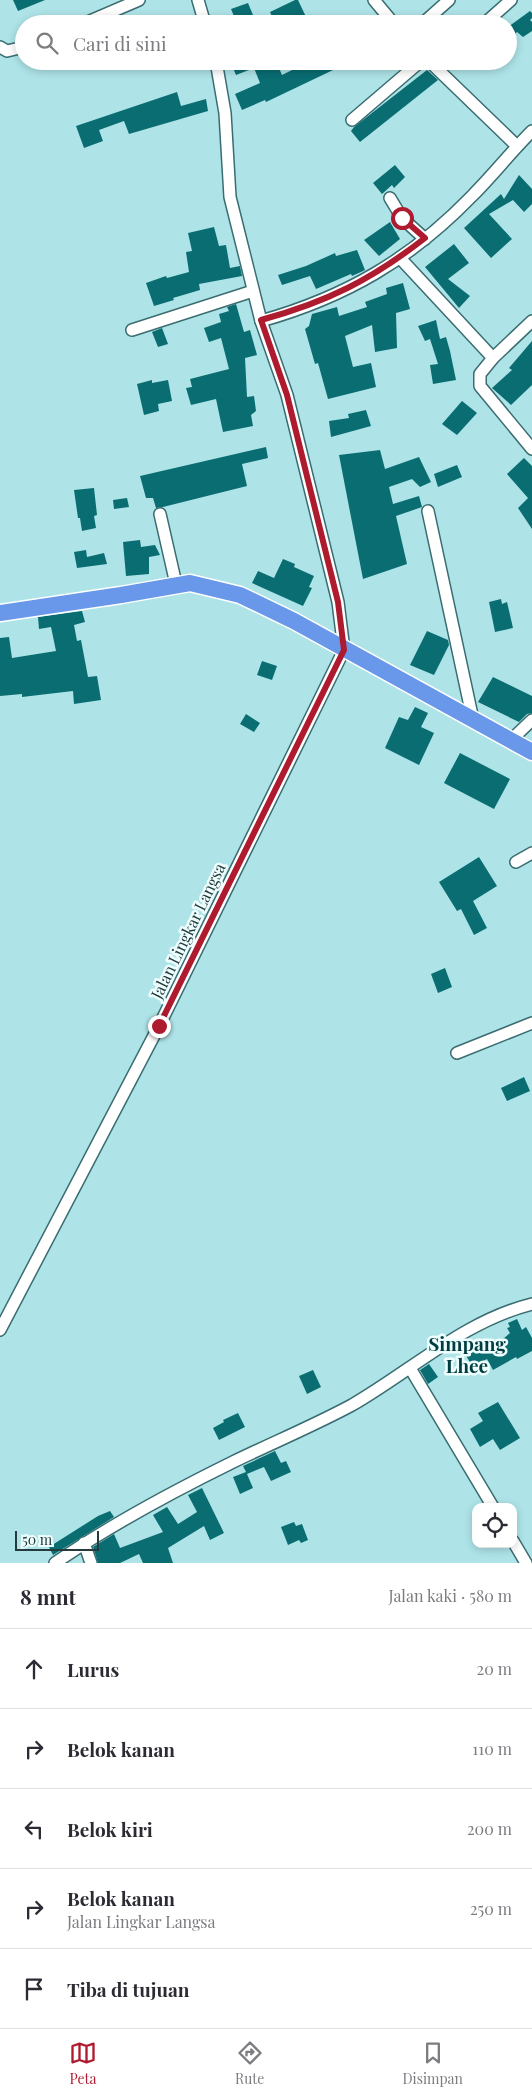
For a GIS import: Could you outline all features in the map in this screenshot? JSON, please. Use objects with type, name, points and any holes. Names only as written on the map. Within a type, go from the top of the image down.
[{"type":"highway","points":[[0,613],[120,595],[176,584],[190,583],[240,594],[294,621],[344,650],[531,750]]},
{"type":"street","points":[[104,15],[139,0]]},
{"type":"street","points":[[198,0],[202,15]]},
{"type":"street","points":[[374,0],[386,15]]},
{"type":"street","points":[[432,15],[449,0]]},
{"type":"street","points":[[494,15],[511,0]]},
{"type":"street","points":[[0,47],[7,52],[15,50]]},
{"type":"street","points":[[218,70],[225,113],[230,196],[261,320],[287,395],[338,602],[344,650]]},
{"type":"street","points":[[352,120],[410,70]]},
{"type":"street","points":[[442,70],[517,146]]},
{"type":"street","points":[[261,320],[297,310],[334,295],[364,281],[400,258],[472,196],[532,131]]},
{"type":"street","points":[[390,198],[402,218],[425,238]]},
{"type":"street","points":[[400,258],[493,358]]},
{"type":"street","points":[[132,330],[254,292]]},
{"type":"street","points":[[531,445],[480,386],[480,374],[493,358],[532,321]]},
{"type":"street","points":[[428,511],[473,720]]},
{"type":"street","points":[[160,514],[176,584]]},
{"type":"street","name":"Jalan Lingkar Langsa","points":[[0,1330],[159,1026],[344,650]]},
{"type":"street","points":[[510,740],[532,720]]},
{"type":"street","points":[[516,862],[532,853]]},
{"type":"street","points":[[458,1053],[531,1027]]},
{"type":"street","points":[[55,1563],[84,1543],[232,1463],[350,1406],[490,1318],[506,1311],[532,1304]]},
{"type":"street","points":[[410,1368],[490,1503]]},
{"type":"street","points":[[84,1543],[91,1563]]},
{"type":"street","points":[[517,1548],[526,1563]]},
{"type":"building","points":[[13,0],[45,0],[18,11]]},
{"type":"building","points":[[298,0],[305,15],[271,15],[270,12]]},
{"type":"building","points":[[248,3],[253,15],[234,15],[231,9]]},
{"type":"building","points":[[530,11],[532,13],[530,20],[532,22],[532,31],[523,37],[517,32],[517,20]]},
{"type":"building","points":[[234,70],[249,70],[236,75]]},
{"type":"building","points":[[255,70],[280,70],[282,75],[292,70],[333,70],[266,102],[265,100],[242,110],[235,94],[260,83]]},
{"type":"building","points":[[427,70],[438,80],[360,142],[351,131],[354,127]]},
{"type":"building","points":[[177,92],[181,106],[206,99],[208,111],[129,134],[124,121],[99,130],[103,141],[84,148],[76,126]]},
{"type":"building","points":[[395,165],[405,177],[394,188],[392,185],[382,194],[373,183]]},
{"type":"building","points":[[519,175],[532,189],[532,204],[524,212],[513,200],[489,214],[512,239],[491,258],[464,228],[501,194],[504,199]]},
{"type":"building","points":[[390,222],[400,239],[379,256],[364,240]]},
{"type":"building","points":[[214,227],[219,246],[226,245],[230,268],[240,266],[242,276],[199,284],[200,290],[154,306],[146,283],[166,276],[167,278],[189,272],[186,252],[192,251],[188,233]]},
{"type":"building","points":[[454,244],[469,263],[448,279],[470,296],[459,308],[425,267]]},
{"type":"building","points":[[357,250],[365,270],[316,289],[310,276],[282,285],[278,275],[306,266],[335,253],[336,256]]},
{"type":"building","points":[[403,283],[410,309],[396,313],[397,348],[375,352],[372,325],[345,336],[353,367],[371,363],[376,387],[328,399],[318,363],[315,364],[305,329],[309,326],[312,314],[337,307],[339,316],[367,307],[365,302],[387,294],[386,288]]},
{"type":"building","points":[[236,304],[244,332],[250,330],[257,355],[245,358],[247,397],[254,396],[256,411],[251,415],[253,426],[223,432],[216,399],[191,405],[186,388],[192,387],[190,379],[229,369],[221,338],[209,342],[204,328],[221,322],[219,314],[229,311],[227,307]]},
{"type":"building","points":[[436,320],[440,339],[446,337],[456,380],[433,384],[430,365],[438,364],[430,339],[425,341],[418,326]]},
{"type":"building","points":[[162,328],[168,344],[158,347],[152,332]]},
{"type":"building","points":[[532,341],[532,385],[511,405],[492,388],[512,370],[509,368]]},
{"type":"building","points":[[152,380],[152,383],[168,380],[172,401],[158,404],[159,411],[144,415],[137,384]]},
{"type":"building","points":[[462,401],[477,413],[457,435],[442,424]]},
{"type":"building","points":[[366,410],[371,426],[331,437],[329,421],[349,418],[348,414]]},
{"type":"building","points":[[266,447],[268,458],[242,464],[247,486],[156,508],[153,498],[146,498],[140,476]]},
{"type":"building","points":[[380,450],[385,469],[419,457],[431,482],[420,487],[412,479],[389,487],[393,504],[419,496],[422,507],[396,516],[407,564],[363,579],[339,455]]},
{"type":"building","points":[[524,458],[532,466],[532,529],[518,508],[528,498],[507,474]]},
{"type":"building","points":[[457,465],[462,477],[438,487],[434,474]]},
{"type":"building","points":[[94,488],[97,515],[94,516],[96,528],[82,531],[74,490]]},
{"type":"building","points":[[127,498],[129,507],[114,509],[113,500]]},
{"type":"building","points":[[140,540],[141,547],[155,545],[160,555],[149,557],[149,574],[126,576],[123,542]]},
{"type":"building","points":[[86,550],[87,557],[104,553],[107,564],[77,568],[74,552]]},
{"type":"building","points":[[283,559],[295,564],[294,567],[314,576],[309,587],[312,588],[303,606],[252,583],[258,571],[274,578]]},
{"type":"building","points":[[501,599],[502,604],[507,602],[513,628],[495,632],[489,602]]},
{"type":"building","points":[[82,611],[85,622],[74,625],[77,641],[81,640],[88,677],[97,676],[101,700],[74,704],[73,691],[22,697],[22,694],[0,696],[0,638],[9,637],[12,658],[56,651],[51,627],[39,629],[38,617]]},
{"type":"building","points":[[427,631],[448,640],[449,645],[434,675],[410,665]]},
{"type":"building","points":[[262,661],[277,666],[272,680],[257,675]]},
{"type":"building","points":[[493,677],[532,696],[532,713],[527,714],[519,722],[478,702]]},
{"type":"building","points":[[415,707],[428,713],[421,727],[434,733],[419,765],[385,748],[399,717],[408,720]]},
{"type":"building","points":[[246,714],[260,723],[254,732],[240,724]]},
{"type":"building","points":[[460,753],[510,779],[494,809],[444,783]]},
{"type":"building","points":[[479,857],[497,886],[473,901],[487,928],[474,935],[461,909],[457,911],[439,882]]},
{"type":"building","points":[[445,968],[452,987],[438,993],[431,974]]},
{"type":"building","points":[[524,1077],[530,1091],[507,1101],[501,1088]]},
{"type":"building","points":[[517,1319],[522,1330],[526,1327],[532,1338],[532,1351],[517,1359],[516,1357],[493,1370],[487,1359],[473,1367],[465,1354],[469,1352],[467,1348],[475,1343],[477,1346],[484,1342],[489,1351],[510,1333],[507,1328],[510,1327],[508,1323]]},
{"type":"building","points":[[429,1364],[438,1377],[428,1384],[420,1370]]},
{"type":"building","points":[[313,1370],[321,1387],[307,1394],[299,1376]]},
{"type":"building","points":[[498,1402],[520,1438],[500,1450],[493,1439],[480,1447],[470,1429],[483,1421],[478,1413]]},
{"type":"building","points":[[238,1413],[245,1427],[219,1440],[213,1428],[224,1422],[223,1420]]},
{"type":"building","points":[[275,1451],[281,1463],[286,1461],[291,1472],[271,1481],[264,1467],[247,1474],[253,1488],[240,1494],[233,1477],[246,1472],[243,1466]]},
{"type":"building","points":[[202,1488],[224,1533],[210,1540],[204,1526],[168,1548],[173,1563],[143,1563],[139,1554],[120,1563],[98,1563],[93,1547],[114,1534],[120,1548],[163,1532],[153,1515],[167,1507],[178,1524],[197,1512],[188,1495]]},
{"type":"building","points":[[110,1511],[114,1517],[53,1555],[49,1547],[98,1516]]},
{"type":"building","points":[[294,1522],[296,1526],[302,1524],[308,1540],[301,1543],[299,1540],[288,1545],[281,1527]]},
{"type":"district","name":"Simpang Lhee","points":[[467,1355]]},
{"type":"route","points":[[159,1026],[344,650],[338,602],[310,496],[287,395],[261,320],[297,310],[334,295],[364,281],[400,258],[425,238],[402,218]]}]
